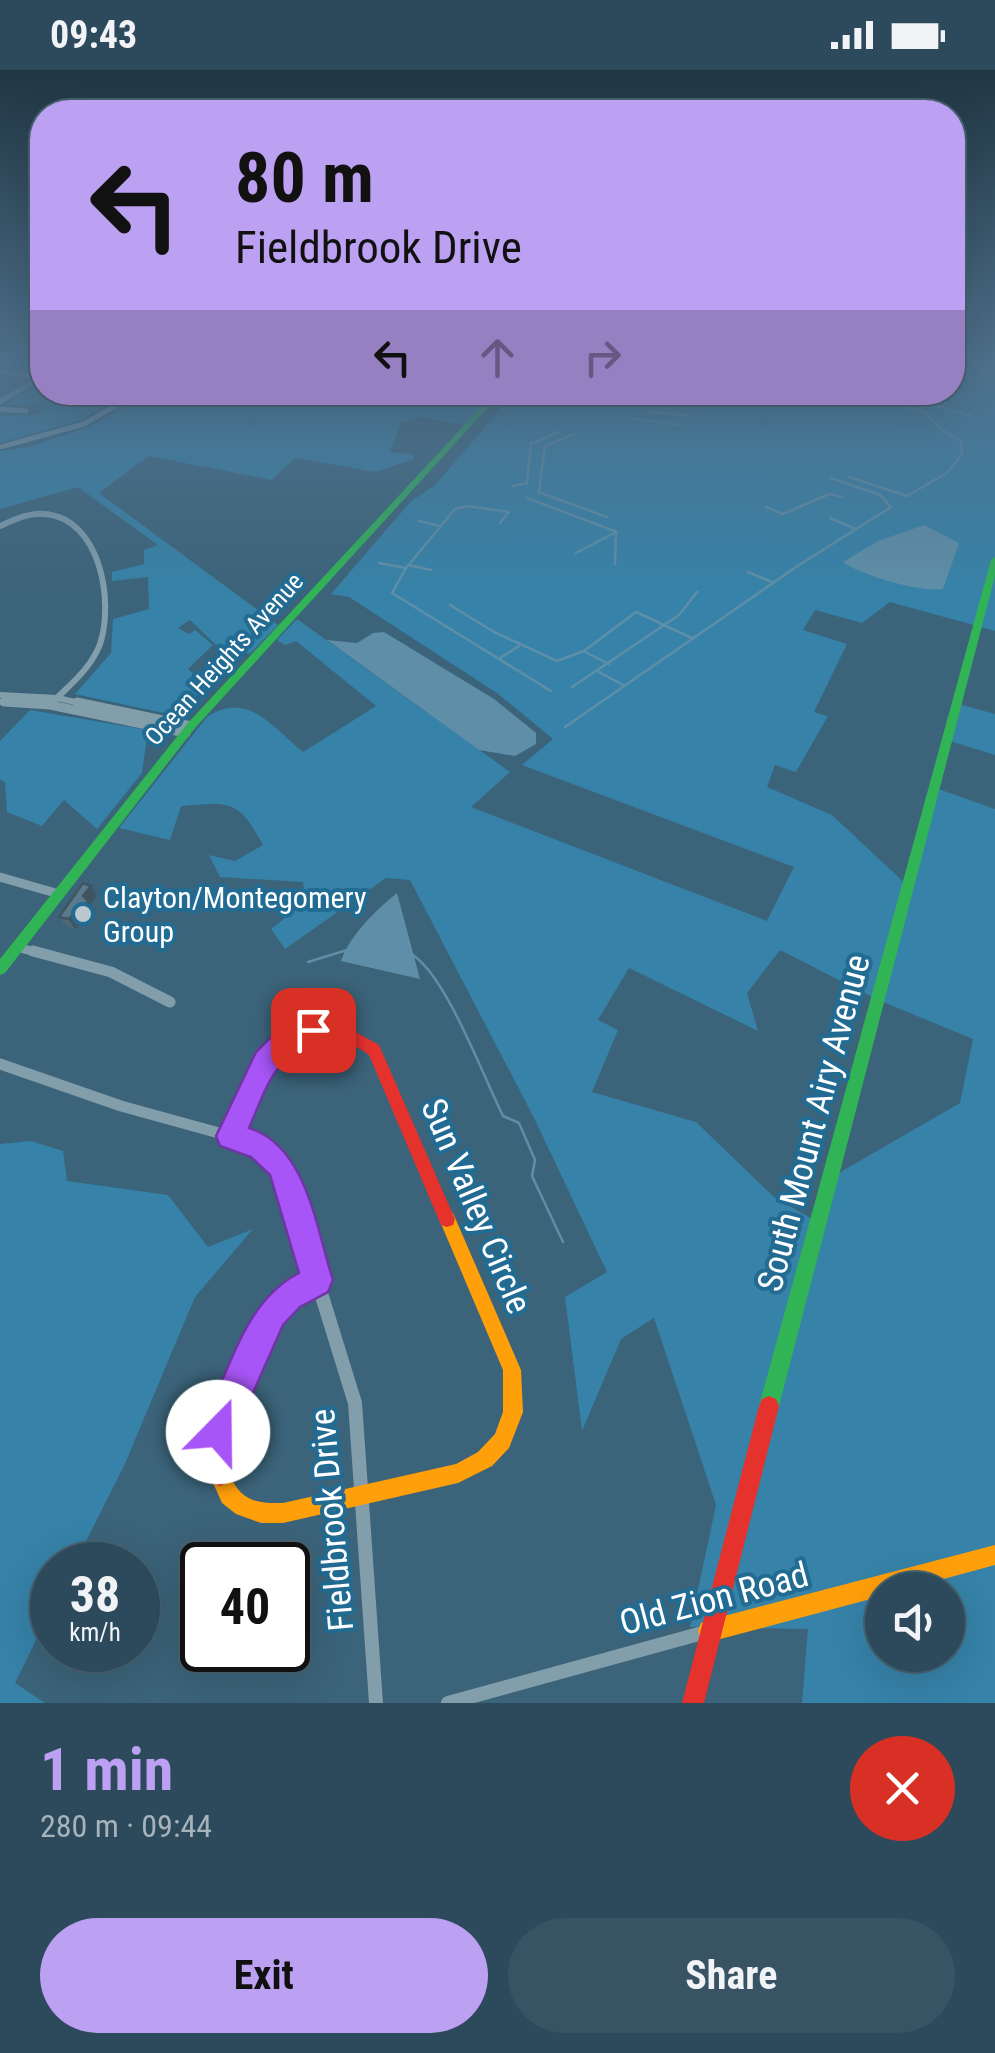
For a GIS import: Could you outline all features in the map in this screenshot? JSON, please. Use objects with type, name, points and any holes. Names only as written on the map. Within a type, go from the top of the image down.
[{"type":"street","name":"Ocean Heights Avenue","points":[[0,969],[189,730],[452,443]]},
{"type":"street","points":[[0,526],[27,516],[52,515],[89,543],[101,564],[102,640],[91,662],[53,702]]},
{"type":"street","name":"South Mount Airy Avenue","points":[[693,1703],[995,560]]},
{"type":"street","points":[[0,698],[53,702],[189,730]]},
{"type":"street","points":[[0,877],[59,894]]},
{"type":"street","points":[[17,948],[111,972],[170,1002]]},
{"type":"street","name":"Sun Valley Circle","points":[[230,1136],[266,1060],[288,1038],[327,1030],[366,1043],[385,1070],[512,1370],[516,1389],[511,1422],[497,1448],[486,1459],[456,1472],[287,1512],[253,1513],[239,1506],[218,1465],[222,1416],[280,1303],[317,1280]]},
{"type":"street","name":"Fieldbrook Drive","points":[[0,1064],[120,1106],[260,1146],[282,1166],[354,1404],[376,1703]]},
{"type":"street","name":"Old Zion Road","points":[[448,1703],[995,1555]]},
{"type":"shaded area","points":[[39,443],[393,443],[390,452],[413,455],[414,459],[375,472],[295,458],[272,480],[149,456],[99,493],[278,625],[250,654],[215,644],[190,620],[178,628],[189,634],[195,630],[213,645],[188,669],[210,688],[164,713],[75,694],[111,653],[113,619],[149,609],[148,577],[112,581],[112,572],[144,564],[144,550],[158,545],[78,487],[0,509],[0,451]]},
{"type":"shaded area","points":[[471,443],[995,443],[995,631],[890,602],[862,623],[815,610],[803,630],[847,644],[814,712],[828,716],[796,772],[775,765],[767,787],[832,815],[908,886],[933,787],[995,809],[995,1703],[802,1703],[808,1629],[690,1627],[716,1505],[654,1318],[621,1339],[582,1431],[565,1297],[607,1272],[534,1118],[410,880],[386,878],[285,949],[271,929],[306,902],[303,882],[220,877],[209,855],[235,861],[263,845],[239,811],[222,804],[181,806],[170,840],[119,828],[207,717],[235,707],[247,709],[269,722],[303,752],[376,706],[296,641],[285,645],[277,640],[297,619],[510,772],[471,807],[767,921],[794,867],[522,765],[553,739],[497,693],[349,597],[331,594],[411,501],[434,486]],"holes":[[[780,950],[878,1000],[973,1039],[960,1103],[830,1178],[821,1224],[774,1197],[696,1122],[592,1092],[618,1030],[598,1020],[629,968],[758,1031],[747,993]]]},
{"type":"shaded area","points":[[924,525],[959,543],[943,589],[892,582],[843,562],[878,541]]},
{"type":"shaded area","points":[[384,632],[494,699],[536,733],[536,744],[515,756],[479,750],[327,640],[357,643],[373,633]]},
{"type":"shaded area","points":[[955,703],[995,714],[995,755],[946,740]]},
{"type":"shaded area","points":[[30,710],[148,730],[142,773],[97,829],[64,800],[42,826],[7,812],[5,782],[0,780],[0,741]]},
{"type":"shaded area","points":[[397,893],[420,979],[341,961],[357,933]]},
{"type":"shaded area","points":[[31,1141],[63,1151],[67,1181],[168,1195],[208,1247],[253,1229],[195,1297],[124,1466],[86,1542],[30,1542],[30,1653],[15,1683],[45,1703],[0,1703],[0,1144]]},
{"type":"building","points":[[83,883],[91,886],[83,896],[88,901],[68,919],[59,917]]},
{"type":"waterway","points":[[513,486],[527,483],[533,443]]},
{"type":"waterway","points":[[539,492],[545,446],[552,443]]},
{"type":"waterway","points":[[849,477],[907,496],[947,473],[962,454],[961,443]]},
{"type":"waterway","points":[[773,583],[891,507],[880,495],[831,478]]},
{"type":"waterway","points":[[538,492],[607,517]]},
{"type":"waterway","points":[[766,507],[783,514],[829,494],[842,497]]},
{"type":"waterway","points":[[527,498],[617,532]]},
{"type":"waterway","points":[[408,565],[455,509],[467,506],[509,512],[500,523]]},
{"type":"waterway","points":[[830,518],[856,529]]},
{"type":"waterway","points":[[419,521],[440,526]]},
{"type":"waterway","points":[[576,553],[616,532],[615,564]]},
{"type":"waterway","points":[[379,563],[406,568]]},
{"type":"waterway","points":[[408,565],[431,570]]},
{"type":"waterway","points":[[406,568],[392,593],[551,691]]},
{"type":"waterway","points":[[748,572],[773,583]]},
{"type":"waterway","points":[[565,727],[773,583]]},
{"type":"waterway","points":[[664,625],[679,615],[697,592]]},
{"type":"waterway","points":[[450,605],[494,632],[557,661],[584,651],[636,612],[664,625]]},
{"type":"waterway","points":[[607,663],[664,625]]},
{"type":"waterway","points":[[664,625],[692,638]]},
{"type":"waterway","points":[[500,658],[519,646]]},
{"type":"waterway","points":[[585,652],[607,663]]},
{"type":"waterway","points":[[572,687],[607,663]]},
{"type":"waterway","points":[[599,672],[623,685]]},
{"type":"waterway","points":[[308,962],[347,950]]},
{"type":"waterway","points":[[413,955],[439,984],[503,1116],[519,1123],[535,1160],[532,1176],[563,1242]]},
{"type":"traffic: fast","points":[[0,969],[191,726],[452,443]]},
{"type":"traffic: fast","points":[[769,1406],[995,560]]},
{"type":"traffic: slow","points":[[220,1476],[230,1496],[243,1507],[261,1513],[283,1513],[458,1473],[485,1459],[502,1441],[513,1412],[512,1370],[447,1219]]},
{"type":"traffic: slow","points":[[709,1631],[995,1555]]},
{"type":"traffic: jam","points":[[230,1136],[263,1067],[288,1041],[323,1031],[350,1036],[374,1050],[447,1219]]},
{"type":"traffic: jam","points":[[220,1476],[223,1421],[243,1365],[276,1316],[317,1280]]},
{"type":"traffic: jam","points":[[693,1703],[769,1406]]},
{"type":"place","name":"Clayton/Montegomery Group","points":[[83,914]]},
{"type":"route","points":[[218,1432],[222,1416],[272,1314],[288,1295],[317,1280],[282,1166],[260,1146],[230,1136],[275,1048],[300,1032],[313,1030]]}]
